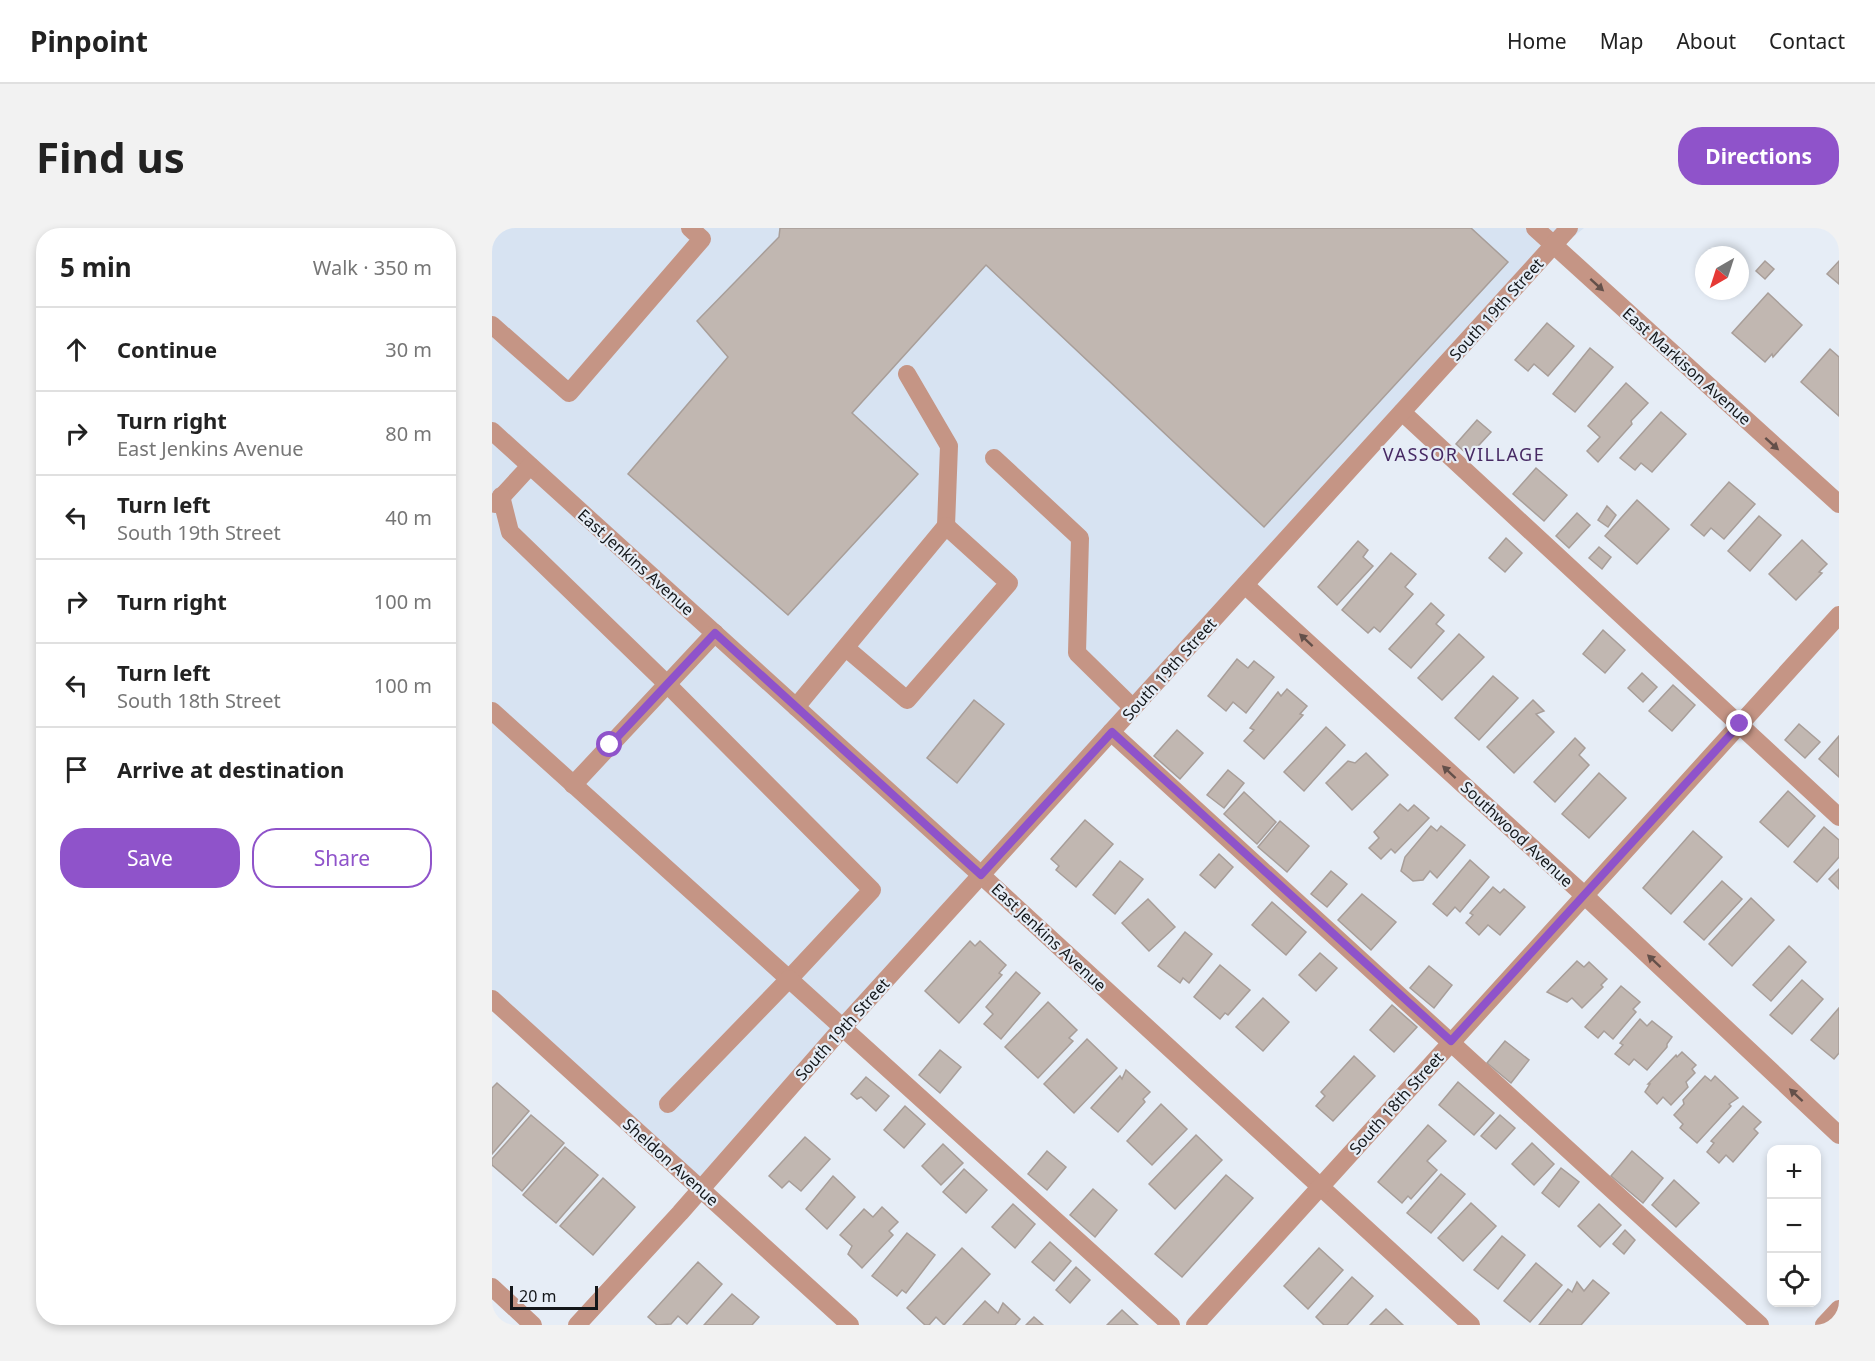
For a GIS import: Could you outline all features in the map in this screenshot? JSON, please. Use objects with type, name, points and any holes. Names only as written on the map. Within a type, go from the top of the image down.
[{"type":"street","points":[[492,325],[569,393],[702,239],[690,228]]},
{"type":"street","name":"East Markison Avenue","points":[[1535,228],[1839,504]]},
{"type":"street","name":"South 19th Street","points":[[577,1325],[843,1027],[1569,228]]},
{"type":"street","points":[[796,707],[946,526],[949,446],[907,374]]},
{"type":"street","points":[[1402,412],[1839,817]]},
{"type":"street","name":"East Jenkins Avenue","points":[[492,431],[981,875],[1471,1325]]},
{"type":"street","points":[[993,458],[1080,538],[1077,653],[1133,708]]},
{"type":"street","points":[[531,466],[497,502],[510,532],[667,684],[872,890],[668,1104]]},
{"type":"street","points":[[846,648],[907,700],[1009,583],[946,526]]},
{"type":"street","name":"Southwood Avenue","points":[[1245,585],[1584,895],[1839,1135]]},
{"type":"street","name":"South 18th Street","points":[[1195,1325],[1839,615]]},
{"type":"street","points":[[573,785],[715,633]]},
{"type":"street","points":[[492,711],[1171,1325]]},
{"type":"street","points":[[1112,732],[1760,1325]]},
{"type":"street","name":"Sheldon Avenue","points":[[492,999],[850,1325]]},
{"type":"street","points":[[492,1287],[533,1325]]},
{"type":"street","points":[[1824,1325],[1839,1308]]},
{"type":"shaded area","points":[[492,228],[1584,228],[1555,252],[702,1194],[492,1004]]},
{"type":"building","points":[[780,228],[1471,228],[1508,262],[1264,527],[986,265],[852,413],[918,474],[788,615],[628,474],[728,357],[697,321],[779,237]]},
{"type":"building","points":[[1765,261],[1774,269],[1765,279],[1756,271]]},
{"type":"building","points":[[1839,261],[1839,284],[1827,274]]},
{"type":"building","points":[[1768,293],[1802,325],[1773,357],[1772,354],[1765,362],[1732,333]]},
{"type":"building","points":[[1547,323],[1574,346],[1548,376],[1534,364],[1528,371],[1515,360]]},
{"type":"building","points":[[1590,348],[1613,367],[1575,412],[1553,394]]},
{"type":"building","points":[[1830,349],[1839,357],[1839,416],[1801,382]]},
{"type":"building","points":[[1626,383],[1648,403],[1598,462],[1587,451],[1600,437],[1588,426]]},
{"type":"building","points":[[1661,412],[1686,434],[1652,472],[1641,463],[1635,470],[1620,458]]},
{"type":"building","points":[[1477,420],[1491,432],[1469,456],[1456,444]]},
{"type":"building","points":[[1536,468],[1567,495],[1544,521],[1513,494]]},
{"type":"building","points":[[1729,482],[1755,504],[1724,539],[1711,528],[1704,536],[1691,525]]},
{"type":"building","points":[[1637,500],[1669,529],[1637,564],[1605,536]]},
{"type":"building","points":[[1607,506],[1616,515],[1608,527],[1598,520]]},
{"type":"building","points":[[1577,513],[1590,525],[1569,548],[1556,536]]},
{"type":"building","points":[[1759,516],[1781,535],[1750,571],[1728,551]]},
{"type":"building","points":[[1506,538],[1522,553],[1505,572],[1489,558]]},
{"type":"building","points":[[1802,540],[1827,564],[1819,572],[1822,573],[1796,600],[1769,574]]},
{"type":"building","points":[[1358,541],[1368,550],[1363,557],[1373,566],[1337,605],[1318,587]]},
{"type":"building","points":[[1599,547],[1611,557],[1602,569],[1589,558]]},
{"type":"building","points":[[1391,553],[1416,574],[1405,587],[1413,594],[1380,632],[1374,627],[1368,633],[1342,610]]},
{"type":"building","points":[[1431,603],[1444,615],[1436,624],[1444,631],[1411,668],[1389,649]]},
{"type":"building","points":[[1603,630],[1625,650],[1605,673],[1583,654]]},
{"type":"building","points":[[1459,634],[1484,657],[1442,700],[1418,678]]},
{"type":"building","points":[[1237,659],[1248,668],[1254,661],[1274,677],[1246,713],[1233,702],[1226,711],[1208,696]]},
{"type":"building","points":[[1642,673],[1657,687],[1643,702],[1628,688]]},
{"type":"building","points":[[1493,676],[1518,698],[1479,740],[1455,718]]},
{"type":"building","points":[[1673,685],[1695,705],[1672,731],[1649,711]]},
{"type":"building","points":[[1287,689],[1307,706],[1300,714],[1303,715],[1264,759],[1244,741],[1254,730],[1250,728],[1278,692],[1281,696]]},
{"type":"building","points":[[974,700],[1004,724],[957,783],[927,758]]},
{"type":"building","points":[[1533,700],[1544,711],[1536,714],[1554,732],[1514,773],[1487,747]]},
{"type":"building","points":[[1799,724],[1820,742],[1805,758],[1785,740]]},
{"type":"building","points":[[1326,727],[1345,745],[1304,791],[1284,772]]},
{"type":"building","points":[[1177,730],[1203,753],[1180,779],[1154,756]]},
{"type":"building","points":[[1839,736],[1839,777],[1819,759]]},
{"type":"building","points":[[1575,738],[1585,748],[1579,755],[1589,765],[1555,802],[1534,782]]},
{"type":"building","points":[[1366,753],[1388,775],[1352,810],[1326,783],[1348,761],[1355,763]]},
{"type":"building","points":[[1228,770],[1244,783],[1224,808],[1207,795]]},
{"type":"building","points":[[1599,773],[1626,798],[1589,838],[1562,814]]},
{"type":"building","points":[[1788,791],[1815,816],[1788,847],[1760,822]]},
{"type":"building","points":[[1244,792],[1276,822],[1257,844],[1224,814]]},
{"type":"building","points":[[1400,804],[1408,811],[1414,805],[1429,818],[1395,853],[1391,849],[1381,859],[1369,848],[1379,838],[1374,832]]},
{"type":"building","points":[[1085,820],[1113,844],[1076,887],[1056,870],[1059,866],[1051,859]]},
{"type":"building","points":[[1280,821],[1309,846],[1287,872],[1258,847]]},
{"type":"building","points":[[1431,826],[1437,831],[1441,826],[1465,845],[1437,878],[1430,871],[1423,880],[1413,881],[1401,871],[1405,857]]},
{"type":"building","points":[[1824,827],[1839,840],[1839,857],[1817,882],[1794,862]]},
{"type":"building","points":[[1693,831],[1722,857],[1671,914],[1643,888]]},
{"type":"building","points":[[1219,854],[1233,867],[1215,888],[1200,875]]},
{"type":"building","points":[[1470,860],[1489,877],[1460,912],[1455,907],[1447,916],[1433,904]]},
{"type":"building","points":[[1120,861],[1143,879],[1115,914],[1093,895]]},
{"type":"building","points":[[1839,869],[1839,889],[1829,879]]},
{"type":"building","points":[[1331,871],[1347,884],[1327,907],[1311,894]]},
{"type":"building","points":[[1722,881],[1742,899],[1704,940],[1684,922]]},
{"type":"building","points":[[1493,887],[1500,893],[1504,889],[1525,907],[1500,935],[1488,925],[1479,935],[1466,923],[1473,915],[1470,913]]},
{"type":"building","points":[[1362,894],[1396,922],[1371,950],[1338,920]]},
{"type":"building","points":[[1751,898],[1774,920],[1732,966],[1709,944]]},
{"type":"building","points":[[1148,899],[1175,927],[1149,951],[1122,923]]},
{"type":"building","points":[[1272,902],[1306,932],[1286,955],[1252,925]]},
{"type":"building","points":[[1185,932],[1212,954],[1189,983],[1183,978],[1180,983],[1158,966]]},
{"type":"building","points":[[970,941],[975,946],[980,941],[1006,965],[999,973],[1002,975],[959,1023],[925,991]]},
{"type":"building","points":[[1789,946],[1806,962],[1771,1001],[1753,985]]},
{"type":"building","points":[[1320,953],[1337,968],[1316,991],[1299,975]]},
{"type":"building","points":[[1577,961],[1584,967],[1589,962],[1607,979],[1601,985],[1603,987],[1582,1008],[1572,998],[1567,1002],[1547,992]]},
{"type":"building","points":[[1220,965],[1250,990],[1228,1015],[1225,1013],[1220,1019],[1194,997]]},
{"type":"building","points":[[1429,966],[1452,985],[1434,1008],[1410,988]]},
{"type":"building","points":[[1016,972],[1040,993],[1001,1039],[984,1024],[993,1014],[986,1007]]},
{"type":"building","points":[[1802,980],[1823,999],[1792,1034],[1770,1015]]},
{"type":"building","points":[[1621,986],[1640,1002],[1633,1009],[1636,1012],[1613,1039],[1604,1031],[1598,1038],[1585,1027]]},
{"type":"building","points":[[1263,998],[1289,1022],[1263,1051],[1236,1027]]},
{"type":"building","points":[[1048,1002],[1077,1030],[1069,1038],[1073,1041],[1038,1078],[1005,1047]]},
{"type":"building","points":[[1392,1005],[1417,1027],[1394,1052],[1370,1030]]},
{"type":"building","points":[[1839,1008],[1839,1053],[1834,1059],[1811,1040]]},
{"type":"building","points":[[1640,1019],[1647,1026],[1652,1021],[1672,1037],[1667,1047],[1647,1070],[1634,1059],[1629,1065],[1615,1054],[1623,1045],[1620,1043]]},
{"type":"building","points":[[1087,1039],[1117,1068],[1074,1113],[1044,1084]]},
{"type":"building","points":[[1505,1041],[1529,1060],[1511,1083],[1487,1063]]},
{"type":"building","points":[[940,1050],[961,1067],[940,1093],[919,1075]]},
{"type":"building","points":[[1682,1052],[1696,1065],[1692,1069],[1695,1073],[1686,1082],[1688,1087],[1671,1105],[1663,1097],[1657,1104],[1645,1092],[1650,1084],[1648,1084],[1676,1055],[1677,1057]]},
{"type":"building","points":[[1354,1056],[1375,1076],[1333,1121],[1316,1106],[1325,1096],[1321,1092]]},
{"type":"building","points":[[1126,1070],[1150,1092],[1143,1099],[1145,1102],[1118,1132],[1091,1108],[1120,1076],[1122,1079]]},
{"type":"building","points":[[1705,1076],[1711,1081],[1715,1076],[1738,1098],[1729,1104],[1731,1106],[1697,1143],[1680,1128],[1683,1124],[1674,1115],[1684,1104],[1683,1100]]},
{"type":"building","points":[[866,1077],[889,1096],[876,1111],[861,1097],[857,1099],[851,1094]]},
{"type":"building","points":[[1458,1082],[1494,1113],[1474,1135],[1439,1105]]},
{"type":"building","points":[[497,1083],[529,1111],[492,1154],[492,1088]]},
{"type":"building","points":[[1161,1104],[1187,1129],[1152,1165],[1127,1141]]},
{"type":"building","points":[[905,1106],[925,1124],[904,1148],[884,1130]]},
{"type":"building","points":[[1743,1106],[1761,1122],[1754,1129],[1758,1133],[1733,1162],[1726,1155],[1719,1163],[1707,1152],[1714,1143],[1711,1141]]},
{"type":"building","points":[[531,1115],[564,1143],[522,1191],[492,1165],[492,1159]]},
{"type":"building","points":[[1500,1115],[1515,1128],[1496,1149],[1481,1136]]},
{"type":"building","points":[[1428,1125],[1446,1141],[1427,1161],[1437,1170],[1411,1199],[1408,1196],[1402,1203],[1378,1182]]},
{"type":"building","points":[[1196,1135],[1222,1160],[1175,1209],[1149,1184]]},
{"type":"building","points":[[805,1137],[830,1159],[801,1191],[789,1181],[782,1188],[769,1176]]},
{"type":"building","points":[[1532,1143],[1554,1164],[1534,1185],[1512,1164]]},
{"type":"building","points":[[943,1144],[963,1163],[941,1185],[922,1166]]},
{"type":"building","points":[[565,1147],[598,1175],[556,1223],[523,1195]]},
{"type":"building","points":[[1047,1151],[1066,1167],[1047,1190],[1028,1174]]},
{"type":"building","points":[[1632,1151],[1663,1178],[1643,1203],[1611,1176]]},
{"type":"building","points":[[1561,1168],[1579,1182],[1559,1207],[1542,1193]]},
{"type":"building","points":[[964,1169],[987,1190],[966,1213],[943,1192]]},
{"type":"building","points":[[1441,1174],[1465,1194],[1431,1233],[1407,1213]]},
{"type":"building","points":[[1226,1175],[1253,1198],[1182,1277],[1155,1254]]},
{"type":"building","points":[[833,1176],[855,1197],[827,1229],[806,1209]]},
{"type":"building","points":[[603,1178],[635,1207],[593,1255],[560,1226]]},
{"type":"building","points":[[1674,1180],[1699,1203],[1676,1227],[1652,1205]]},
{"type":"building","points":[[1093,1189],[1117,1210],[1095,1237],[1070,1215]]},
{"type":"building","points":[[1471,1203],[1496,1226],[1463,1261],[1438,1238]]},
{"type":"building","points":[[1013,1204],[1035,1224],[1015,1248],[992,1227]]},
{"type":"building","points":[[1599,1204],[1621,1225],[1600,1247],[1578,1226]]},
{"type":"building","points":[[882,1207],[898,1222],[889,1231],[893,1235],[862,1268],[848,1254],[852,1246],[840,1235],[864,1209],[873,1217]]},
{"type":"building","points":[[1625,1230],[1635,1240],[1624,1254],[1613,1244]]},
{"type":"building","points":[[907,1233],[935,1255],[906,1293],[902,1290],[897,1296],[872,1276]]},
{"type":"building","points":[[1502,1236],[1525,1255],[1498,1289],[1474,1270]]},
{"type":"building","points":[[1050,1242],[1071,1261],[1054,1281],[1032,1262]]},
{"type":"building","points":[[962,1248],[990,1274],[944,1325],[936,1317],[929,1325],[925,1325],[907,1308]]},
{"type":"building","points":[[1319,1248],[1343,1270],[1308,1309],[1284,1286]]},
{"type":"building","points":[[698,1262],[722,1284],[687,1324],[678,1316],[671,1324],[657,1325],[648,1317]]},
{"type":"building","points":[[1536,1263],[1562,1285],[1530,1322],[1504,1301]]},
{"type":"building","points":[[1076,1267],[1090,1280],[1070,1303],[1056,1290]]},
{"type":"building","points":[[1352,1277],[1373,1296],[1347,1325],[1324,1325],[1316,1317]]},
{"type":"building","points":[[1593,1280],[1609,1293],[1581,1325],[1539,1325],[1568,1289],[1572,1292],[1577,1282],[1584,1291]]},
{"type":"building","points":[[732,1294],[759,1317],[752,1325],[704,1325]]},
{"type":"building","points":[[985,1301],[998,1313],[1003,1303],[1020,1319],[1015,1325],[963,1325]]},
{"type":"building","points":[[1386,1309],[1403,1325],[1370,1325]]},
{"type":"building","points":[[1122,1310],[1138,1325],[1107,1325]]},
{"type":"building","points":[[1034,1317],[1043,1325],[1026,1325]]},
{"type":"district","name":"VASSOR VILLAGE","points":[[1464,454]]},
{"type":"route","points":[[610,745],[715,633],[981,875],[1112,732],[1451,1041],[1740,724]]}]
